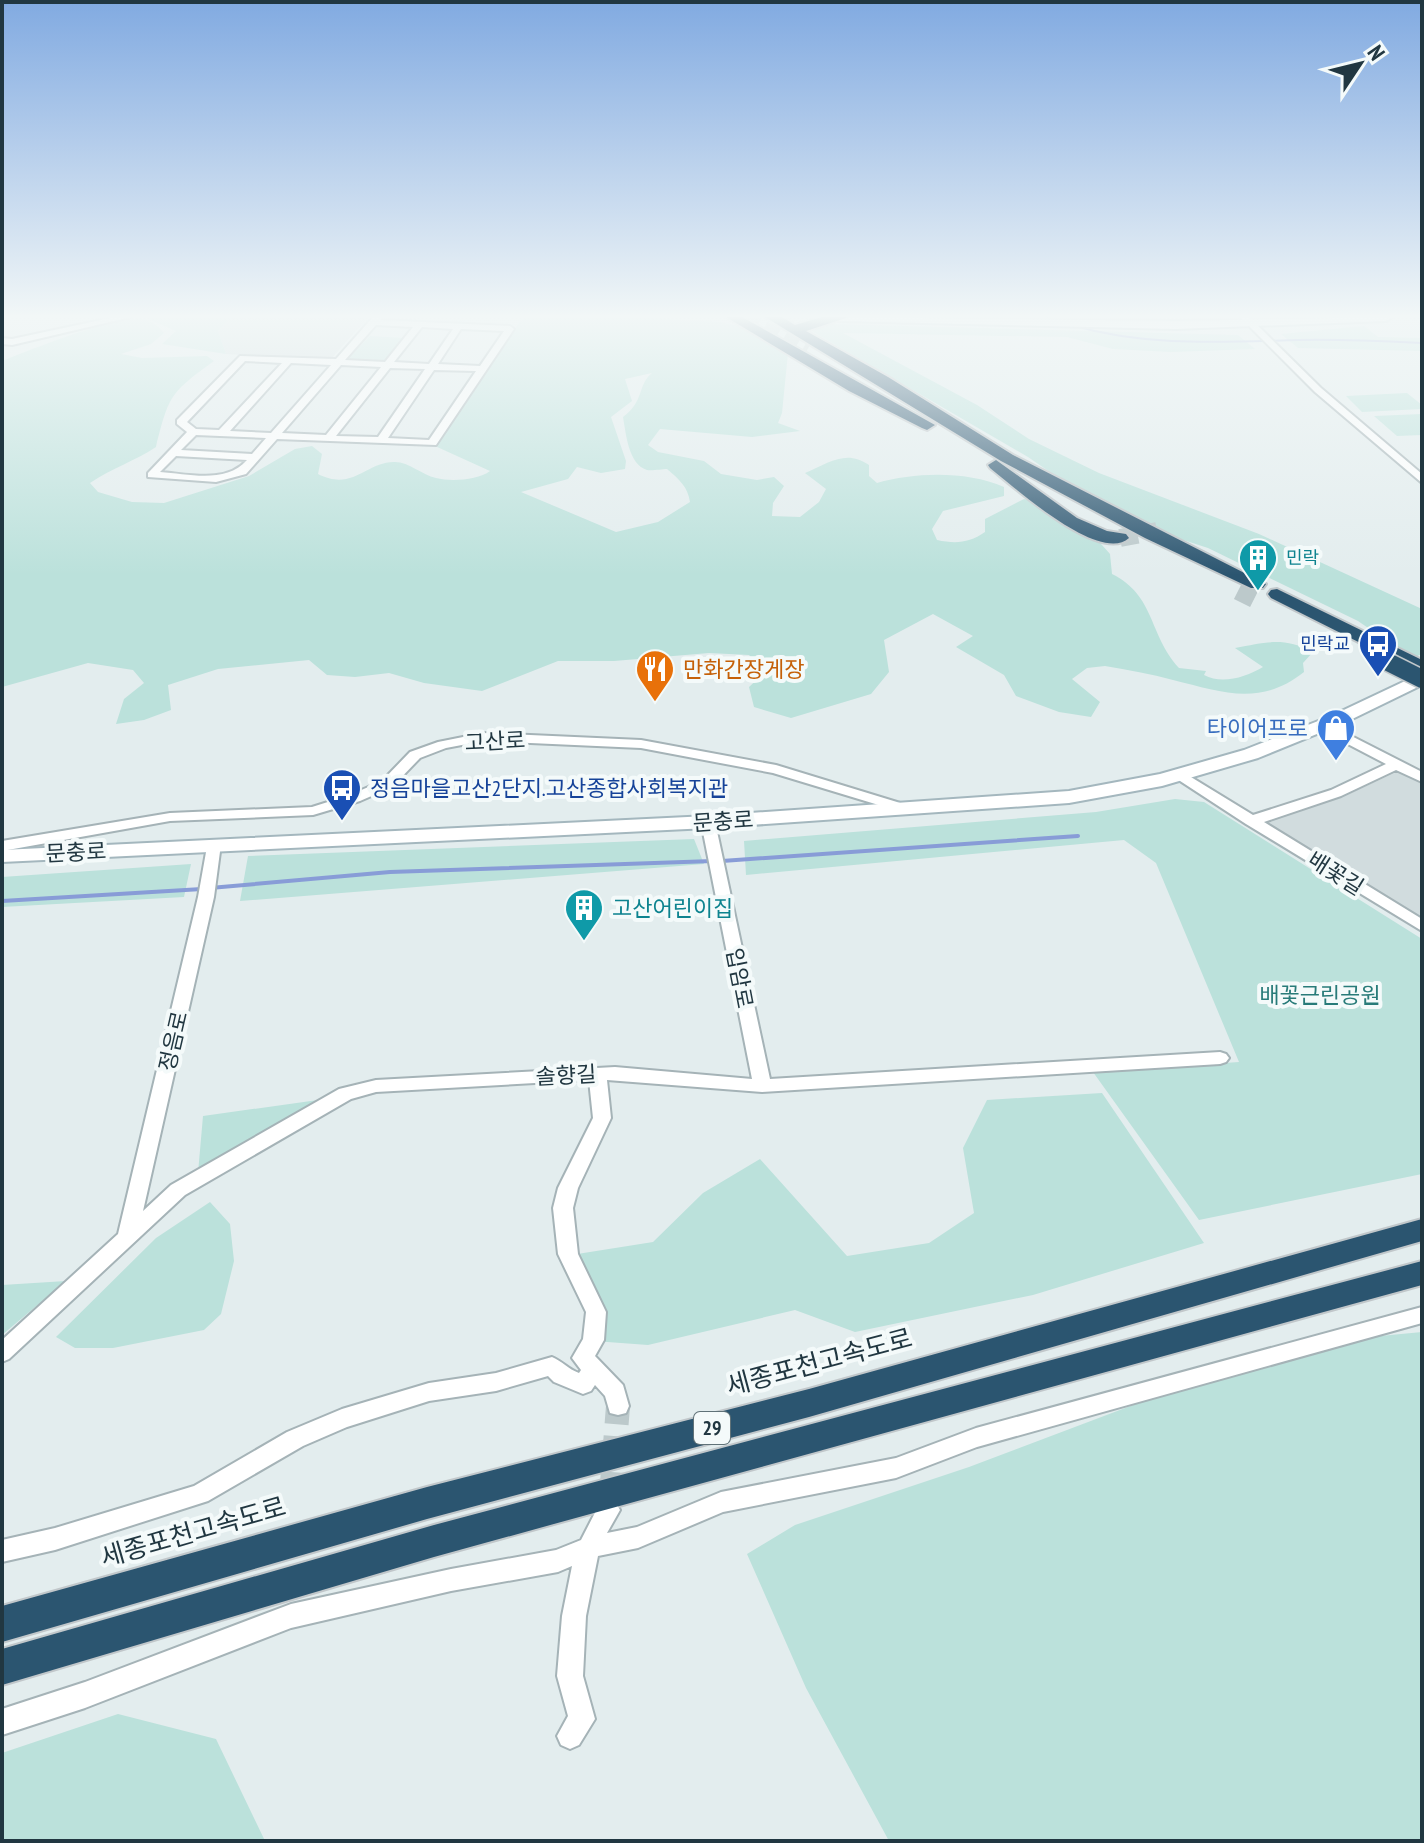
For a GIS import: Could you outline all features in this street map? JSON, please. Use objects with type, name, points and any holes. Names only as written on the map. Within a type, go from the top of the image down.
[{"type":"highway","points":[[902,403],[1238,591]]},
{"type":"highway","points":[[902,403],[948,429]]},
{"type":"highway","points":[[999,459],[1157,521],[1162,525],[1157,531]]},
{"type":"highway","points":[[999,459],[1076,524],[1096,535],[1120,538]]},
{"type":"highway","points":[[999,459],[1151,534],[1258,593],[1394,660],[1422,668]]},
{"type":"highway","points":[[1277,594],[1422,678]]},
{"type":"highway","name":"세종포천고속도로","points":[[2,1624],[427,1503],[809,1403],[1422,1230]]},
{"type":"highway","name":"29","points":[[2,1667],[434,1541],[1422,1273]]},
{"type":"street","points":[[199,403],[181,422],[193,432],[432,443],[460,403]]},
{"type":"street","points":[[221,434],[249,403]]},
{"type":"street","points":[[193,432],[152,475],[216,479],[242,472],[304,403]]},
{"type":"street","points":[[328,439],[357,403]]},
{"type":"street","points":[[381,441],[407,403]]},
{"type":"street","points":[[1333,403],[1422,480]]},
{"type":"street","points":[[173,453],[256,457]]},
{"type":"street","name":"문충로","points":[[2,856],[213,844],[710,830],[905,809],[1069,797],[1181,777],[1253,755],[1363,710],[1422,678]]},
{"type":"street","points":[[1324,726],[1422,778]]},
{"type":"street","name":"고산로","points":[[2,846],[170,817],[313,811],[387,784],[415,755],[443,745],[483,737],[641,744],[776,769],[905,809]]},
{"type":"street","points":[[1251,821],[1336,793],[1396,765]]},
{"type":"street","name":"배꽃길","points":[[1181,777],[1422,926]]},
{"type":"street","name":"입암로","points":[[710,830],[762,1086]]},
{"type":"street","name":"정음로","points":[[127,1236],[207,888],[213,844]]},
{"type":"street","name":"솔향길","points":[[2,1353],[178,1190],[345,1094],[376,1086],[615,1073],[762,1086],[1220,1058]]},
{"type":"street","points":[[597,1074],[602,1118],[568,1188],[562,1222],[575,1271],[596,1312],[593,1340],[583,1358],[615,1392],[618,1406]]},
{"type":"street","points":[[2,1722],[85,1695],[291,1616],[451,1580],[558,1561],[590,1547],[638,1537],[721,1502],[896,1468],[976,1438],[1422,1315]]},
{"type":"street","points":[[2,1551],[55,1539],[200,1494],[295,1439],[342,1419],[429,1392],[496,1382],[552,1366],[562,1376],[583,1385],[593,1370]]},
{"type":"street","points":[[570,1736],[582,1719],[570,1676],[574,1616],[590,1547],[608,1510]]},
{"type":"shaded area","points":[[1399,771],[1422,780],[1422,921],[1270,828],[1267,823],[1271,818],[1340,798]]},
{"type":"green space","points":[[2,403],[169,403],[156,447],[90,483],[98,492],[132,502],[164,503],[249,476],[295,449],[312,446],[322,454],[318,474],[330,479],[350,478],[376,466],[395,462],[442,479],[472,478],[490,471],[435,446],[464,403],[629,403],[611,417],[626,461],[625,469],[601,473],[577,467],[568,479],[521,492],[616,532],[658,522],[690,502],[685,488],[667,469],[641,467],[632,455],[623,417],[636,403],[783,403],[778,423],[800,431],[752,437],[660,429],[648,445],[658,452],[704,461],[721,474],[757,480],[774,477],[784,486],[773,503],[772,516],[800,517],[819,502],[826,489],[805,473],[845,458],[861,460],[869,465],[869,476],[877,483],[941,475],[990,482],[1004,487],[1004,496],[943,511],[932,529],[937,540],[968,540],[985,532],[985,519],[1024,499],[1039,502],[1094,536],[1110,554],[1112,574],[1137,593],[1179,668],[1206,671],[1204,675],[1226,680],[1242,677],[1263,667],[1235,648],[1284,643],[1313,652],[1303,663],[1304,672],[1272,690],[1256,693],[1224,692],[1105,666],[1087,668],[1072,679],[1100,702],[1091,717],[1059,712],[1016,696],[1004,675],[956,647],[973,636],[933,614],[884,640],[889,672],[871,694],[791,718],[754,707],[749,687],[765,672],[749,655],[709,653],[614,661],[558,661],[482,691],[424,683],[389,673],[355,677],[327,675],[309,660],[218,669],[168,685],[171,710],[144,720],[116,724],[124,699],[144,683],[133,670],[88,663],[2,687]]},
{"type":"green space","points":[[935,403],[973,403],[1029,439],[1099,473],[1259,534],[1422,609],[1422,654],[1413,658],[1358,621],[1208,548],[1165,534],[1070,486],[1028,457]]},
{"type":"green space","points":[[1353,403],[1422,405],[1422,409],[1362,412]]},
{"type":"green space","points":[[1422,414],[1422,435],[1397,436],[1374,416]]},
{"type":"green space","name":"배꽃근린공원","points":[[1175,799],[1204,802],[1422,939],[1422,1174],[1199,1220],[1093,1072],[1239,1062],[1156,863],[1124,840],[746,875],[744,841],[1096,812]]},
{"type":"green space","points":[[694,839],[704,864],[240,901],[248,856]]},
{"type":"green space","points":[[191,864],[184,897],[2,907],[2,877]]},
{"type":"green space","points":[[1102,1093],[1204,1243],[1033,1295],[855,1332],[795,1310],[648,1345],[594,1341],[571,1255],[653,1242],[703,1193],[760,1159],[847,1256],[929,1243],[974,1213],[963,1148],[987,1100]]},
{"type":"green space","points":[[332,1098],[268,1129],[198,1173],[203,1116]]},
{"type":"green space","points":[[210,1202],[230,1224],[234,1261],[221,1314],[204,1330],[113,1348],[75,1348],[56,1337],[156,1238]]},
{"type":"green space","points":[[66,1281],[2,1335],[2,1285]]},
{"type":"green space","points":[[1422,1332],[1422,1841],[889,1841],[806,1688],[747,1554],[795,1525],[969,1467],[1231,1368],[1307,1343]]},
{"type":"green space","points":[[118,1714],[216,1739],[265,1841],[2,1841],[2,1753]]},
{"type":"waterway","points":[[722,861],[1078,836]]},
{"type":"waterway","points":[[210,888],[390,872],[713,861]]},
{"type":"waterway","points":[[2,901],[202,889]]},
{"type":"tunnel","points":[[1120,538],[1157,531]]},
{"type":"tunnel","points":[[1238,591],[1258,601]]},
{"type":"tunnel","points":[[611,1496],[618,1406]]},
{"type":"place","name":"민락","points":[[1258,592]]},
{"type":"place","name":"민락교","points":[[1378,678]]},
{"type":"place","name":"만화간장게장","points":[[655,703]]},
{"type":"place","name":"타이어프로","points":[[1336,762]]},
{"type":"place","name":"정음마을고산2단지.고산종합사회복지관","points":[[342,822]]},
{"type":"place","name":"고산어린이집","points":[[584,942]]}]
